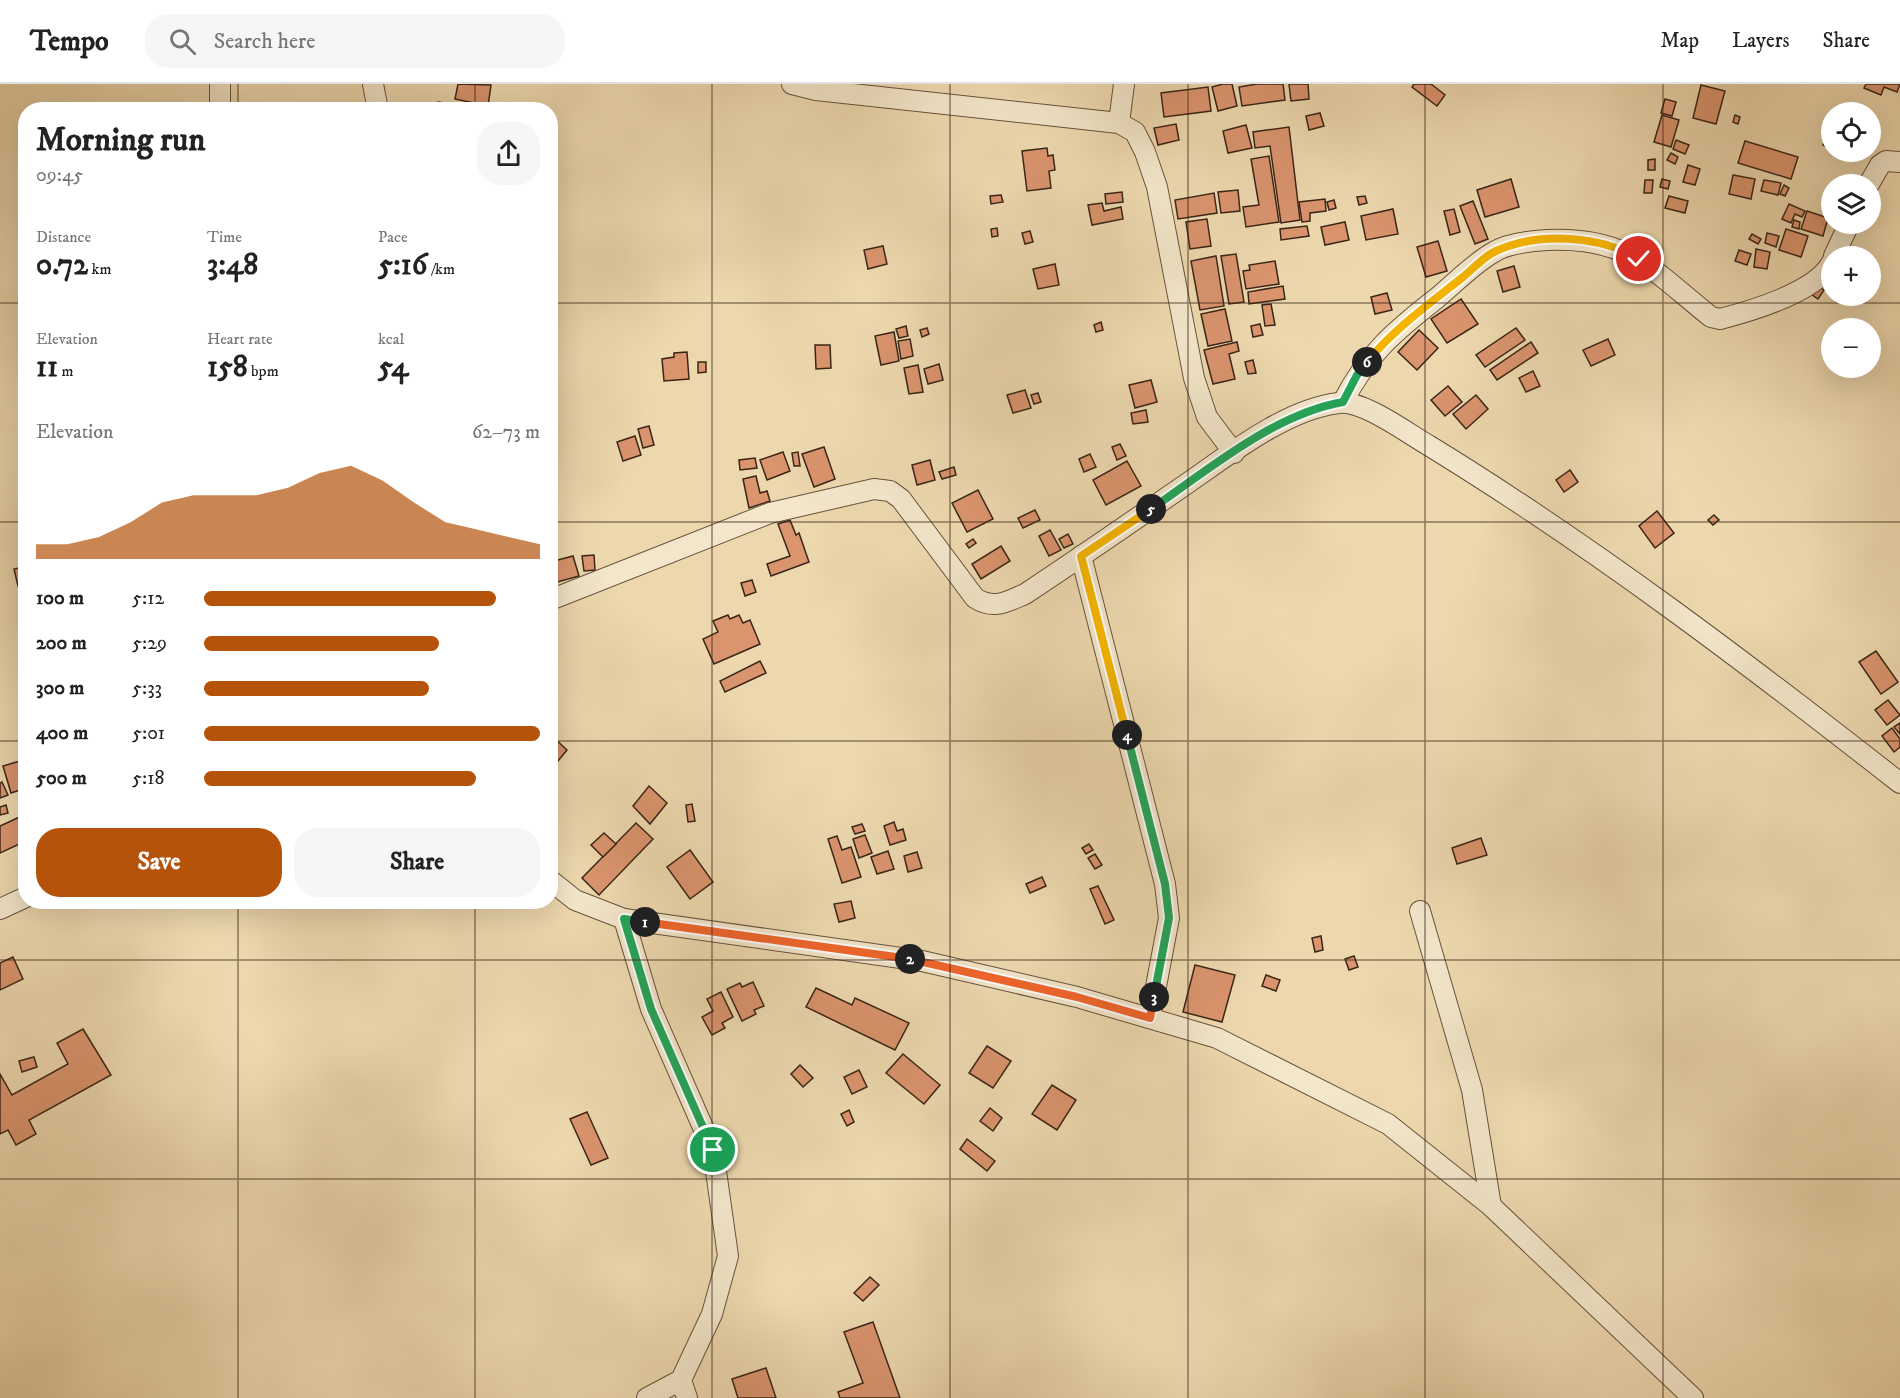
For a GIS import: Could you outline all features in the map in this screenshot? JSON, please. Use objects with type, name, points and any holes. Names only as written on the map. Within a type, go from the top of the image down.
[{"type":"street","points":[[220,84],[220,102]]},
{"type":"street","points":[[374,84],[377,102]]},
{"type":"street","points":[[792,84],[816,90],[1119,123],[1135,132],[1145,152],[1157,187],[1194,378],[1207,417],[1233,453]]},
{"type":"street","points":[[1119,123],[1124,84]]},
{"type":"street","points":[[1875,174],[1880,165],[1886,161],[1900,162]]},
{"type":"street","points":[[1343,402],[1357,375],[1385,339],[1495,251],[1530,241],[1572,239],[1608,245],[1639,259],[1711,317],[1720,319],[1803,289],[1821,277]]},
{"type":"street","points":[[558,597],[770,513],[874,489],[890,491],[901,499],[975,598],[987,606],[1004,603],[1025,594],[1233,453],[1291,418],[1343,402],[1375,413],[1486,480],[1742,660],[1900,783]]},
{"type":"street","points":[[1081,556],[1165,884],[1169,918],[1150,1018]]},
{"type":"street","points":[[558,886],[575,900],[624,919],[922,961],[1077,997],[1217,1038],[1388,1124],[1491,1206],[1693,1398]]},
{"type":"street","points":[[0,909],[18,901]]},
{"type":"street","points":[[1420,911],[1472,1090],[1491,1206]]},
{"type":"street","points":[[624,919],[651,1009],[713,1150],[728,1256],[712,1314],[684,1389],[647,1398]]},
{"type":"building","points":[[458,84],[491,85],[489,102],[455,99]]},
{"type":"building","points":[[1232,84],[1237,106],[1218,111],[1212,87]]},
{"type":"building","points":[[1283,84],[1285,100],[1242,106],[1239,87]]},
{"type":"building","points":[[1289,84],[1308,84],[1309,99],[1291,101]]},
{"type":"building","points":[[1414,84],[1431,84],[1445,95],[1437,106],[1412,87]]},
{"type":"building","points":[[1866,84],[1900,84],[1897,92],[1884,87],[1881,95],[1864,88]]},
{"type":"building","points":[[1701,85],[1725,91],[1716,124],[1693,118]]},
{"type":"building","points":[[1208,87],[1211,111],[1164,117],[1161,93]]},
{"type":"building","points":[[1665,99],[1676,102],[1672,116],[1661,113]]},
{"type":"building","points":[[1320,113],[1324,126],[1309,130],[1306,116]]},
{"type":"building","points":[[1662,115],[1679,120],[1671,147],[1654,142]]},
{"type":"building","points":[[1735,115],[1740,117],[1738,124],[1733,122]]},
{"type":"building","points":[[1176,124],[1179,140],[1158,145],[1154,128]]},
{"type":"building","points":[[1246,125],[1252,148],[1228,153],[1223,131]]},
{"type":"building","points":[[1289,127],[1300,220],[1281,223],[1270,146],[1255,148],[1253,132]]},
{"type":"building","points":[[1676,140],[1689,145],[1685,154],[1673,149]]},
{"type":"building","points":[[1745,141],[1798,157],[1791,179],[1738,163]]},
{"type":"building","points":[[1047,148],[1048,156],[1053,155],[1055,170],[1049,171],[1051,188],[1027,191],[1022,151]]},
{"type":"building","points":[[1671,153],[1678,157],[1675,164],[1667,160]]},
{"type":"building","points":[[1269,156],[1279,222],[1246,227],[1243,207],[1259,205],[1251,159]]},
{"type":"building","points":[[1655,159],[1655,170],[1648,170],[1648,160]]},
{"type":"building","points":[[1688,165],[1700,169],[1695,185],[1683,182]]},
{"type":"building","points":[[1733,175],[1755,179],[1751,199],[1729,194]]},
{"type":"building","points":[[1511,179],[1519,207],[1485,217],[1477,190]]},
{"type":"building","points":[[1662,179],[1670,181],[1668,189],[1660,187]]},
{"type":"building","points":[[1645,180],[1653,180],[1652,193],[1644,193]]},
{"type":"building","points":[[1764,180],[1781,183],[1778,195],[1761,191]]},
{"type":"building","points":[[1784,185],[1789,188],[1785,196],[1780,194]]},
{"type":"building","points":[[1238,190],[1240,211],[1221,213],[1218,192]]},
{"type":"building","points":[[1122,192],[1123,202],[1106,204],[1105,194]]},
{"type":"building","points":[[1214,193],[1217,213],[1178,219],[1175,200]]},
{"type":"building","points":[[1001,195],[1003,202],[991,204],[990,196]]},
{"type":"building","points":[[1365,196],[1367,203],[1359,205],[1357,197]]},
{"type":"building","points":[[1669,196],[1688,201],[1685,213],[1665,208]]},
{"type":"building","points":[[1325,199],[1326,211],[1310,213],[1310,221],[1302,222],[1299,202]]},
{"type":"building","points":[[1334,200],[1336,208],[1329,210],[1327,202]]},
{"type":"building","points":[[1473,201],[1488,239],[1475,244],[1460,206]]},
{"type":"building","points":[[1102,203],[1104,211],[1121,207],[1123,219],[1092,225],[1088,205]]},
{"type":"building","points":[[1789,204],[1805,211],[1802,217],[1795,214],[1791,223],[1782,219]]},
{"type":"building","points":[[1393,209],[1398,234],[1366,240],[1361,216]]},
{"type":"building","points":[[1454,209],[1460,232],[1450,235],[1444,211]]},
{"type":"building","points":[[1807,211],[1821,216],[1823,236],[1801,229]]},
{"type":"building","points":[[1207,219],[1211,246],[1190,249],[1186,222]]},
{"type":"building","points":[[1794,220],[1800,222],[1799,229],[1792,227]]},
{"type":"building","points":[[1345,222],[1349,240],[1325,245],[1321,227]]},
{"type":"building","points":[[1307,226],[1309,236],[1281,240],[1280,229]]},
{"type":"building","points":[[997,228],[998,236],[992,237],[991,229]]},
{"type":"building","points":[[1786,229],[1808,236],[1801,257],[1779,250]]},
{"type":"building","points":[[1030,231],[1033,242],[1025,244],[1022,233]]},
{"type":"building","points":[[1767,233],[1779,236],[1776,247],[1765,243]]},
{"type":"building","points":[[1752,234],[1761,239],[1758,244],[1749,239]]},
{"type":"building","points":[[1438,241],[1447,271],[1426,277],[1417,247]]},
{"type":"building","points":[[883,246],[887,264],[868,269],[864,250]]},
{"type":"building","points":[[1756,249],[1770,252],[1767,269],[1754,267]]},
{"type":"building","points":[[1739,250],[1751,254],[1747,265],[1735,261]]},
{"type":"building","points":[[1236,254],[1244,302],[1229,304],[1221,256]]},
{"type":"building","points":[[1216,256],[1224,306],[1200,310],[1191,261]]},
{"type":"building","points":[[1275,261],[1279,284],[1246,289],[1243,271],[1250,270],[1249,265]]},
{"type":"building","points":[[1055,264],[1059,285],[1038,289],[1033,269]]},
{"type":"building","points":[[1514,266],[1520,287],[1503,292],[1497,271]]},
{"type":"building","points":[[1817,285],[1821,288],[1818,299],[1811,294]]},
{"type":"building","points":[[1283,286],[1285,299],[1249,304],[1248,292]]},
{"type":"building","points":[[1387,293],[1392,310],[1375,314],[1371,297]]},
{"type":"building","points":[[1461,299],[1478,324],[1447,343],[1431,319]]},
{"type":"building","points":[[1271,304],[1275,325],[1265,326],[1262,305]]},
{"type":"building","points":[[1225,309],[1232,341],[1208,346],[1201,314]]},
{"type":"building","points":[[1101,322],[1103,330],[1096,332],[1094,325]]},
{"type":"building","points":[[1260,324],[1263,335],[1253,337],[1251,326]]},
{"type":"building","points":[[906,326],[908,336],[899,338],[896,329]]},
{"type":"building","points":[[927,328],[929,334],[922,337],[920,330]]},
{"type":"building","points":[[1516,328],[1525,340],[1485,367],[1476,355]]},
{"type":"building","points":[[1419,330],[1438,348],[1417,370],[1398,352]]},
{"type":"building","points":[[894,332],[899,361],[881,365],[875,336]]},
{"type":"building","points":[[910,339],[913,356],[901,359],[898,341]]},
{"type":"building","points":[[1608,339],[1615,355],[1591,366],[1583,350]]},
{"type":"building","points":[[1237,342],[1239,351],[1229,354],[1235,379],[1213,384],[1204,350]]},
{"type":"building","points":[[1531,342],[1538,353],[1497,380],[1490,370]]},
{"type":"building","points":[[815,345],[830,345],[831,368],[816,369]]},
{"type":"building","points":[[687,352],[689,379],[664,381],[662,359],[674,357],[674,353]]},
{"type":"building","points":[[1253,360],[1256,373],[1248,374],[1245,362]]},
{"type":"building","points":[[698,362],[706,362],[706,372],[698,373]]},
{"type":"building","points":[[939,364],[943,380],[928,384],[924,369]]},
{"type":"building","points":[[918,365],[923,392],[909,394],[904,368]]},
{"type":"building","points":[[1533,371],[1540,386],[1526,392],[1519,378]]},
{"type":"building","points":[[1151,380],[1157,402],[1135,408],[1129,385]]},
{"type":"building","points":[[1448,386],[1462,402],[1445,416],[1431,400]]},
{"type":"building","points":[[1025,390],[1031,408],[1013,413],[1007,395]]},
{"type":"building","points":[[1038,393],[1041,402],[1034,404],[1031,395]]},
{"type":"building","points":[[1476,395],[1488,409],[1466,429],[1453,414]]},
{"type":"building","points":[[1146,410],[1148,422],[1133,424],[1131,413]]},
{"type":"building","points":[[649,426],[654,445],[643,448],[638,429]]},
{"type":"building","points":[[635,436],[641,455],[623,461],[617,442]]},
{"type":"building","points":[[1120,444],[1126,456],[1117,460],[1112,447]]},
{"type":"building","points":[[824,447],[835,479],[814,487],[802,454]]},
{"type":"building","points":[[783,452],[790,471],[767,480],[760,460]]},
{"type":"building","points":[[798,452],[800,466],[794,466],[792,453]]},
{"type":"building","points":[[1090,454],[1096,467],[1084,472],[1079,459]]},
{"type":"building","points":[[755,458],[757,468],[740,470],[739,460]]},
{"type":"building","points":[[930,460],[935,480],[917,485],[912,465]]},
{"type":"building","points":[[1127,461],[1141,486],[1106,505],[1093,480]]},
{"type":"building","points":[[954,467],[956,475],[942,479],[939,472]]},
{"type":"building","points":[[1570,470],[1578,482],[1564,492],[1556,480]]},
{"type":"building","points":[[756,476],[760,493],[767,491],[770,501],[749,508],[743,479]]},
{"type":"building","points":[[978,490],[993,519],[967,532],[952,503]]},
{"type":"building","points":[[1035,510],[1040,520],[1023,528],[1018,518]]},
{"type":"building","points":[[1657,511],[1674,533],[1655,548],[1639,526]]},
{"type":"building","points":[[1714,515],[1719,520],[1713,525],[1708,520]]},
{"type":"building","points":[[790,520],[796,535],[799,533],[809,562],[771,576],[767,564],[790,556],[778,524]]},
{"type":"building","points":[[1050,530],[1061,550],[1049,556],[1039,536]]},
{"type":"building","points":[[1068,534],[1073,544],[1064,548],[1059,539]]},
{"type":"building","points":[[973,539],[976,543],[969,548],[966,544]]},
{"type":"building","points":[[1001,546],[1010,561],[981,579],[972,564]]},
{"type":"building","points":[[594,555],[595,570],[584,571],[582,556]]},
{"type":"building","points":[[573,556],[579,576],[558,582],[558,560]]},
{"type":"building","points":[[18,568],[18,586],[14,569]]},
{"type":"building","points":[[752,580],[756,592],[745,596],[741,583]]},
{"type":"building","points":[[728,615],[730,619],[739,615],[743,623],[750,620],[760,644],[714,664],[703,639],[718,632],[713,621]]},
{"type":"building","points":[[1876,651],[1898,682],[1881,694],[1859,662]]},
{"type":"building","points":[[760,661],[766,673],[725,692],[720,681]]},
{"type":"building","points":[[1888,700],[1900,715],[1887,725],[1875,710]]},
{"type":"building","points":[[1900,723],[1900,734],[1894,727]]},
{"type":"building","points":[[1892,728],[1900,739],[1900,747],[1894,752],[1882,736]]},
{"type":"building","points":[[558,742],[567,750],[558,761]]},
{"type":"building","points":[[18,762],[18,791],[11,793],[3,766]]},
{"type":"building","points":[[2,782],[8,795],[0,798],[0,783]]},
{"type":"building","points":[[649,786],[667,803],[650,824],[633,806]]},
{"type":"building","points":[[692,804],[695,821],[688,822],[686,805]]},
{"type":"building","points":[[6,805],[8,813],[0,815],[0,807]]},
{"type":"building","points":[[18,818],[18,845],[0,853],[0,826]]},
{"type":"building","points":[[894,822],[897,831],[903,829],[906,840],[890,845],[884,826]]},
{"type":"building","points":[[636,823],[653,839],[599,895],[582,878]]},
{"type":"building","points":[[862,824],[865,831],[855,834],[852,827]]},
{"type":"building","points":[[604,833],[616,844],[603,857],[591,845]]},
{"type":"building","points":[[865,835],[872,853],[859,858],[853,839]]},
{"type":"building","points":[[837,836],[842,850],[851,847],[861,877],[842,883],[828,839]]},
{"type":"building","points":[[1481,838],[1487,855],[1457,864],[1452,848]]},
{"type":"building","points":[[1089,844],[1093,850],[1086,854],[1082,848]]},
{"type":"building","points":[[690,850],[713,882],[690,899],[667,867]]},
{"type":"building","points":[[888,851],[894,869],[877,874],[871,857]]},
{"type":"building","points":[[917,852],[922,868],[908,872],[904,856]]},
{"type":"building","points":[[1095,854],[1102,865],[1095,869],[1088,858]]},
{"type":"building","points":[[1042,877],[1046,886],[1030,893],[1026,884]]},
{"type":"building","points":[[1098,886],[1114,920],[1105,924],[1090,889]]},
{"type":"building","points":[[851,901],[855,918],[839,922],[834,904]]},
{"type":"building","points":[[1321,936],[1323,950],[1315,952],[1312,938]]},
{"type":"building","points":[[1354,956],[1358,967],[1349,970],[1345,959]]},
{"type":"building","points":[[13,957],[23,979],[0,990],[0,963]]},
{"type":"building","points":[[1195,965],[1235,975],[1222,1022],[1183,1012]]},
{"type":"building","points":[[1266,975],[1280,980],[1276,991],[1262,986]]},
{"type":"building","points":[[753,982],[764,1006],[754,1010],[756,1014],[742,1021],[727,989],[740,983],[742,987]]},
{"type":"building","points":[[816,988],[852,1005],[855,998],[909,1023],[895,1050],[806,1007]]},
{"type":"building","points":[[721,992],[733,1017],[722,1023],[725,1028],[712,1035],[702,1017],[713,1011],[707,999]]},
{"type":"building","points":[[83,1029],[111,1075],[29,1120],[36,1134],[16,1145],[8,1130],[0,1134],[0,1074],[12,1095],[68,1064],[57,1043]]},
{"type":"building","points":[[987,1046],[1011,1061],[993,1088],[969,1073]]},
{"type":"building","points":[[903,1054],[940,1085],[924,1104],[886,1073]]},
{"type":"building","points":[[34,1057],[37,1067],[22,1072],[19,1061]]},
{"type":"building","points":[[800,1065],[813,1078],[803,1087],[791,1074]]},
{"type":"building","points":[[859,1070],[867,1087],[852,1094],[844,1077]]},
{"type":"building","points":[[1052,1085],[1076,1100],[1057,1130],[1032,1114]]},
{"type":"building","points":[[990,1108],[1002,1118],[993,1131],[980,1121]]},
{"type":"building","points":[[849,1110],[854,1122],[847,1126],[841,1114]]},
{"type":"building","points":[[587,1112],[608,1158],[591,1165],[570,1119]]},
{"type":"building","points":[[967,1139],[995,1161],[987,1171],[960,1149]]},
{"type":"building","points":[[870,1277],[879,1285],[863,1301],[854,1293]]},
{"type":"building","points":[[873,1322],[900,1398],[840,1398],[838,1392],[863,1383],[844,1332]]},
{"type":"building","points":[[766,1368],[776,1398],[738,1398],[732,1379]]},
{"type":"route","points":[[713,1150],[651,1009],[624,919],[922,961],[1077,997],[1150,1018],[1169,918],[1165,884],[1081,556],[1233,453],[1291,418],[1316,408],[1343,402],[1357,375],[1385,339],[1495,251],[1530,241],[1572,239],[1608,245],[1626,251],[1639,259]]}]
